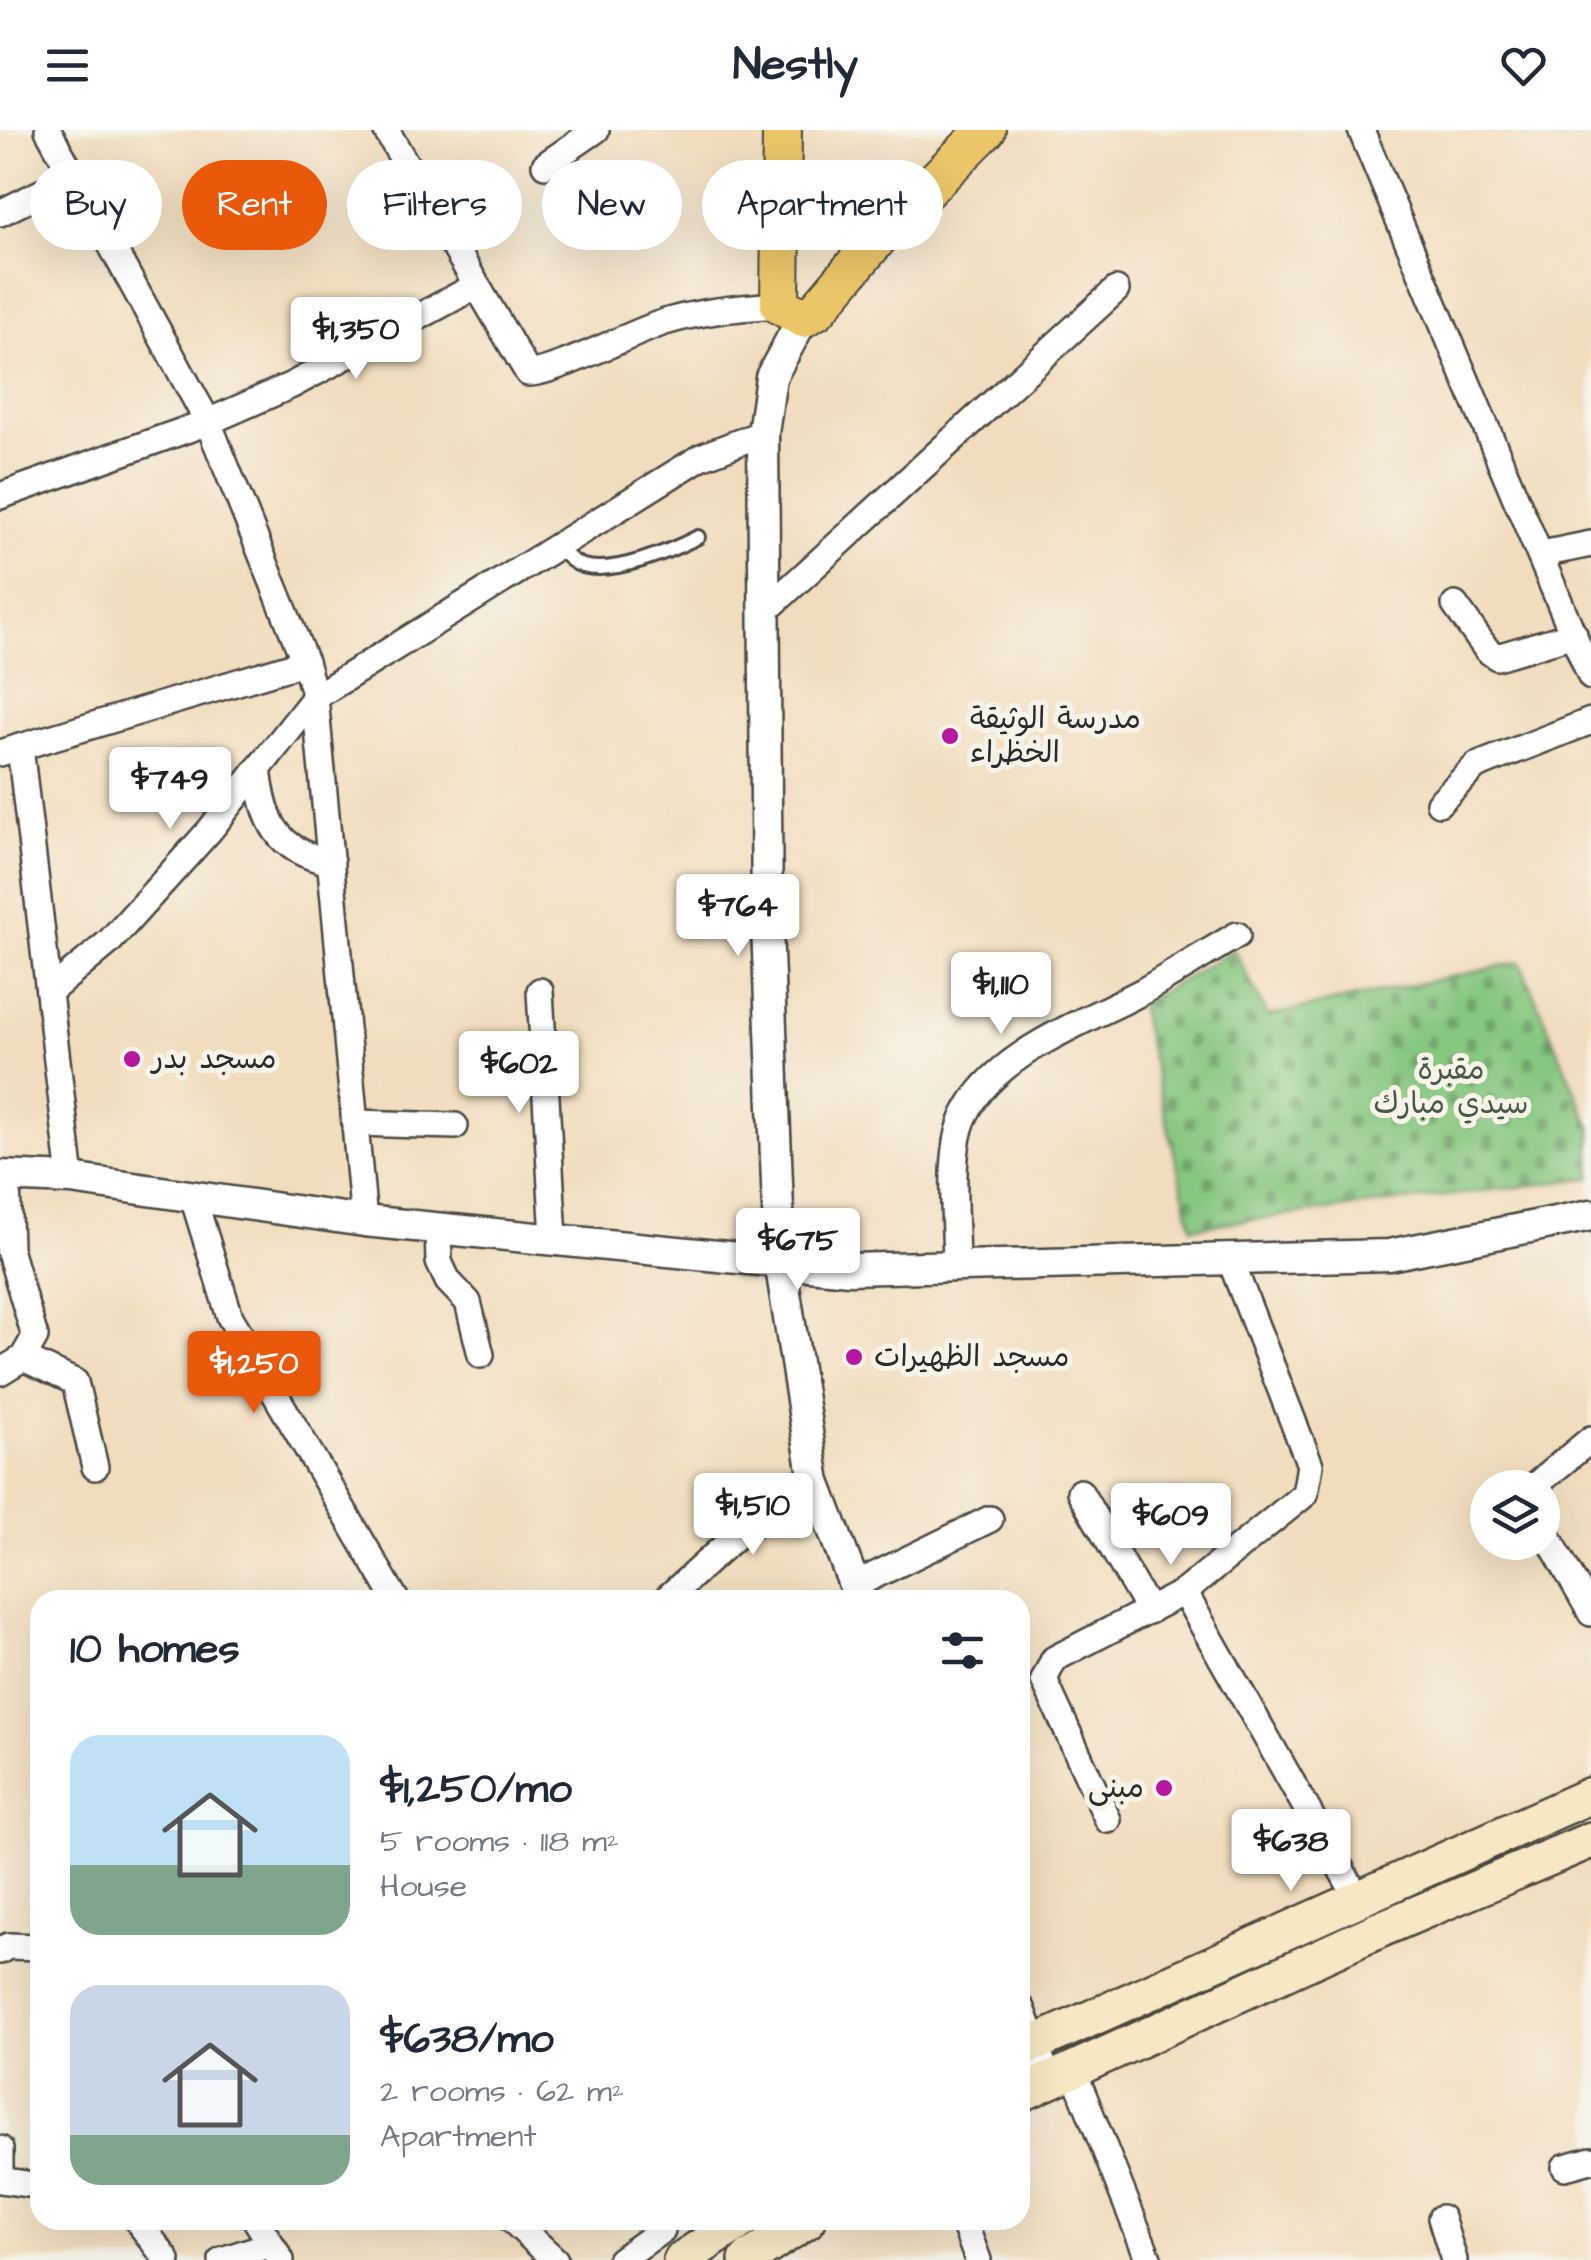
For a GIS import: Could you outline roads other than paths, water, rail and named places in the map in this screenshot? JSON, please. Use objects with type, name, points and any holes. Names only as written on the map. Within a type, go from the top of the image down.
[{"type":"main road","points":[[782,130],[792,311],[817,310],[878,239],[986,130]]},
{"type":"main road","points":[[1030,2032],[1359,1901],[1591,1796]]},
{"type":"main road","points":[[1046,2080],[1591,1840]]},
{"type":"main road","points":[[681,2260],[727,2230]]},
{"type":"main road","points":[[747,2260],[793,2230]]},
{"type":"street","points":[[48,130],[64,160]]},
{"type":"street","points":[[386,130],[528,373],[542,374],[605,343],[670,320],[792,311],[771,377],[763,433],[767,926],[780,1261],[814,1482],[857,1590]]},
{"type":"street","points":[[551,160],[596,130]]},
{"type":"street","points":[[1361,130],[1591,677]]},
{"type":"street","points":[[0,213],[30,198]]},
{"type":"street","points":[[113,250],[208,422],[306,662],[316,698],[364,1220]]},
{"type":"street","points":[[0,496],[208,422],[292,385],[476,286]]},
{"type":"street","points":[[764,612],[1116,290]]},
{"type":"street","points":[[49,992],[108,942],[316,698],[701,457],[763,433]]},
{"type":"street","points":[[1542,554],[1591,544]]},
{"type":"street","points":[[1455,605],[1487,650],[1498,657],[1574,634]]},
{"type":"street","points":[[71,1179],[49,992],[10,750],[306,662]]},
{"type":"street","points":[[1439,803],[1476,766],[1591,721]]},
{"type":"street","points":[[258,769],[262,806],[280,840],[306,857],[331,862]]},
{"type":"street","points":[[956,1266],[956,1146],[966,1113],[1003,1070],[1041,1042],[1144,990],[1237,934]]},
{"type":"street","points":[[540,991],[554,1238]]},
{"type":"street","points":[[356,1123],[455,1126]]},
{"type":"street","points":[[0,1372],[23,1358],[35,1337],[9,1250],[3,1176],[71,1179],[364,1220],[849,1269],[1390,1255],[1591,1215]]},
{"type":"street","points":[[193,1197],[230,1317],[390,1590]]},
{"type":"street","points":[[438,1227],[439,1262],[448,1281],[468,1302],[480,1355]]},
{"type":"street","points":[[1108,1820],[1044,1680],[1046,1670],[1054,1659],[1184,1592],[1305,1494],[1310,1465],[1230,1259]]},
{"type":"street","points":[[23,1358],[75,1382],[95,1467]]},
{"type":"street","points":[[1554,1470],[1591,1440]]},
{"type":"street","points":[[675,1590],[738,1534],[814,1482]]},
{"type":"street","points":[[1080,1492],[1148,1611]]},
{"type":"street","points":[[863,1590],[990,1519]]},
{"type":"street","points":[[1560,1558],[1591,1613]]},
{"type":"street","points":[[1184,1592],[1359,1901]]},
{"type":"street","points":[[2,1944],[30,1946]]},
{"type":"street","points":[[1030,2047],[1149,2260]]},
{"type":"street","points":[[0,2148],[0,2170]]},
{"type":"street","points":[[1565,2167],[1591,2160]]},
{"type":"street","points":[[0,2180],[30,2184]]},
{"type":"street","points":[[1441,2218],[1454,2260]]},
{"type":"street","points":[[144,2230],[167,2260]]},
{"type":"street","points":[[222,2260],[276,2252],[262,2230]]},
{"type":"street","points":[[523,2230],[555,2260]]},
{"type":"street","points":[[620,2260],[653,2230]]},
{"type":"street","points":[[662,2230],[681,2260]]},
{"type":"street","points":[[967,2230],[978,2260]]},
{"type":"lane","points":[[557,547],[573,562],[596,567],[662,556],[698,536]]},
{"type":"place","name":"مدرسة الوثيقة الخظراء","points":[[950,736]]},
{"type":"place","name":"مسجد بدر","points":[[132,1059]]},
{"type":"place","name":"مسجد الظهيرات","points":[[854,1357]]},
{"type":"place","name":"مبنى","points":[[1164,1788]]},
{"type":"park label","name":"مقبرة سيدي مبارك","points":[[1451,1087]]}]
